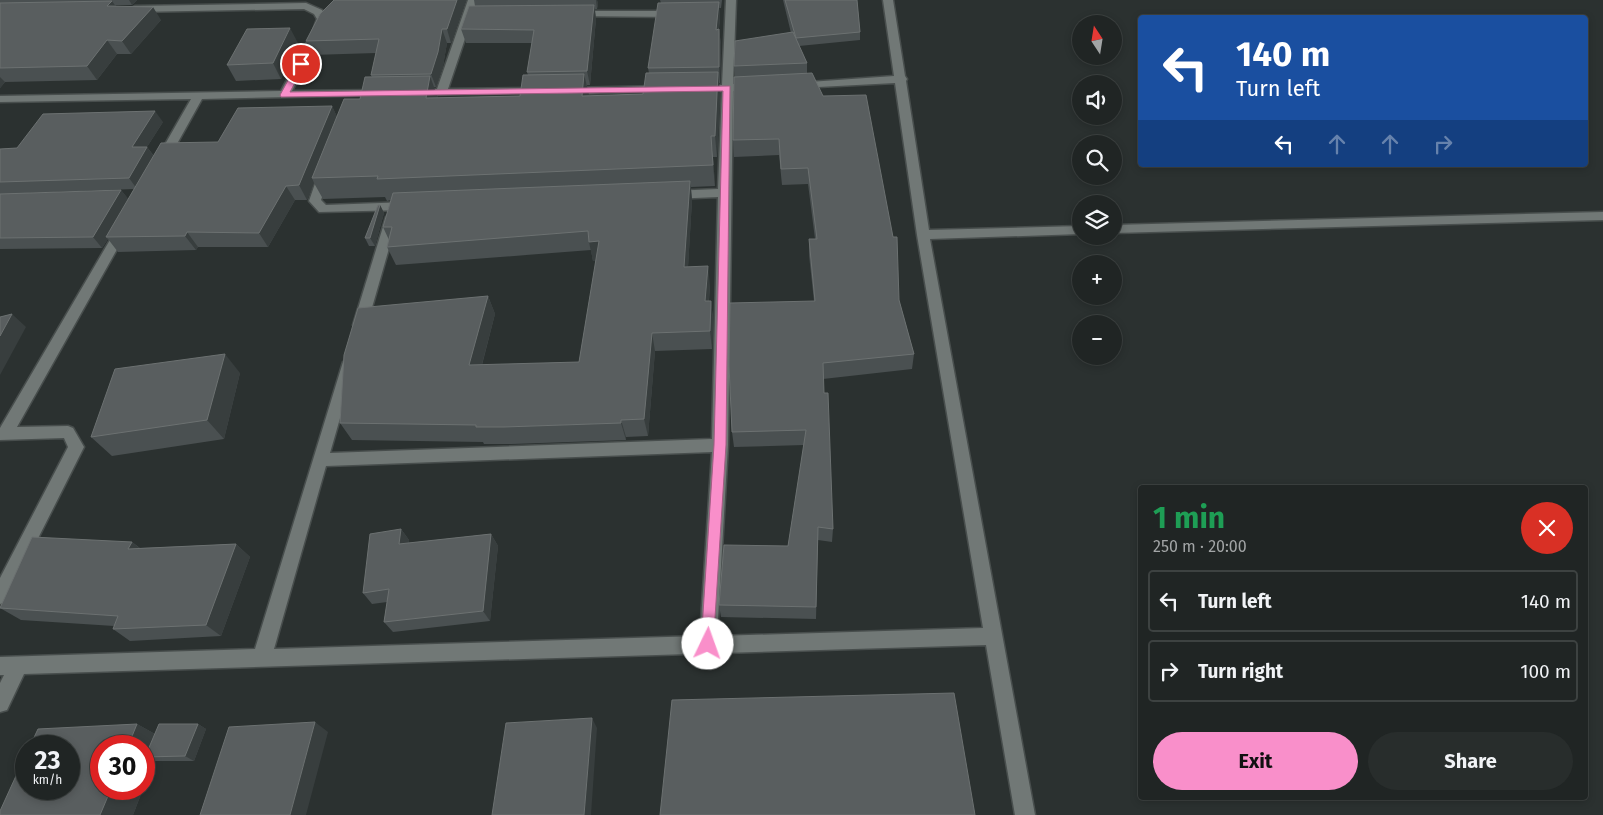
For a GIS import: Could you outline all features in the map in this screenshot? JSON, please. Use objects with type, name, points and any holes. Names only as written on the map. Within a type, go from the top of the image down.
[{"type":"street","points":[[441,93],[473,15],[473,0]]},
{"type":"street","points":[[708,644],[720,445],[727,88],[726,13],[731,0]]},
{"type":"street","points":[[888,0],[902,79],[923,235],[1026,815]]},
{"type":"street","points":[[120,9],[271,2],[306,6],[318,12],[322,19],[318,33],[284,95]]},
{"type":"street","points":[[565,14],[692,14]]},
{"type":"street","points":[[785,85],[902,79]]},
{"type":"street","points":[[0,99],[284,95],[355,98],[399,93],[766,86]]},
{"type":"street","points":[[156,170],[198,96]]},
{"type":"street","points":[[328,164],[316,202],[323,209],[425,205]]},
{"type":"street","points":[[654,196],[724,193]]},
{"type":"street","points":[[262,658],[395,206]]},
{"type":"street","points":[[1122,229],[1603,216]]},
{"type":"street","points":[[3,433],[127,220]]},
{"type":"street","points":[[923,235],[1072,230]]},
{"type":"street","points":[[0,596],[76,447],[68,432],[3,433]]},
{"type":"street","points":[[320,460],[720,445]]},
{"type":"street","points":[[0,703],[9,666],[995,636]]},
{"type":"building","points":[[334,0],[457,0],[447,29],[442,29],[438,52],[431,74],[371,75],[379,39],[306,41],[320,14]]},
{"type":"building","points":[[785,0],[857,0],[860,32],[796,38]]},
{"type":"building","points":[[112,1],[107,6],[153,7],[122,41],[107,40],[87,66],[0,68],[0,3]]},
{"type":"building","points":[[719,2],[716,30],[719,29],[719,67],[648,68],[658,3]]},
{"type":"building","points":[[594,5],[587,71],[527,72],[534,30],[461,29],[469,6]]},
{"type":"building","points":[[290,28],[273,63],[227,65],[247,29]]},
{"type":"building","points":[[793,32],[807,63],[734,66],[735,41]]},
{"type":"building","points":[[718,72],[715,136],[711,136],[713,165],[377,179],[378,176],[312,178],[344,99],[360,99],[365,77],[430,76],[426,98],[520,96],[523,75],[584,74],[582,96],[643,94],[646,73]]},
{"type":"building","points":[[812,73],[823,96],[866,95],[893,237],[897,237],[899,300],[914,354],[823,363],[824,393],[828,393],[833,529],[818,527],[816,607],[719,605],[724,545],[788,546],[806,430],[732,432],[729,365],[730,303],[815,301],[809,239],[817,239],[808,168],[781,169],[779,139],[733,140],[734,77]]},
{"type":"building","points":[[332,106],[299,185],[286,186],[259,233],[187,232],[185,236],[106,237],[161,143],[218,142],[238,108]]},
{"type":"building","points":[[155,111],[132,147],[147,147],[129,178],[0,182],[0,149],[17,148],[43,114]]},
{"type":"building","points":[[690,181],[684,267],[708,266],[705,301],[711,301],[710,331],[652,333],[644,419],[621,420],[621,423],[504,427],[340,423],[344,355],[358,308],[488,296],[469,365],[579,362],[599,241],[589,242],[588,231],[387,247],[392,227],[383,227],[393,193]]},
{"type":"building","points":[[121,190],[93,237],[0,238],[0,194]]},
{"type":"building","points":[[378,205],[380,205],[370,238],[365,238]]},
{"type":"building","points":[[12,314],[0,336],[0,317]]},
{"type":"building","points":[[225,354],[207,420],[91,437],[115,369]]},
{"type":"building","points":[[401,529],[399,544],[491,534],[483,611],[384,622],[389,589],[363,593],[370,534]]},
{"type":"building","points":[[32,537],[132,542],[128,549],[236,544],[206,625],[113,629],[118,616],[0,608]]},
{"type":"building","points":[[954,693],[975,815],[660,815],[672,700]]},
{"type":"building","points":[[592,718],[584,815],[492,815],[506,723]]},
{"type":"building","points":[[315,722],[290,815],[200,815],[229,727]]},
{"type":"building","points":[[137,724],[132,735],[90,735],[90,800],[106,800],[100,815],[0,815],[0,811],[15,778],[15,800],[80,800],[80,735],[35,735],[38,729]]},
{"type":"building","points":[[159,724],[198,724],[185,756],[155,757],[154,735]]},
{"type":"route","points":[[301,64],[284,95],[727,88],[720,445],[708,644]]}]
